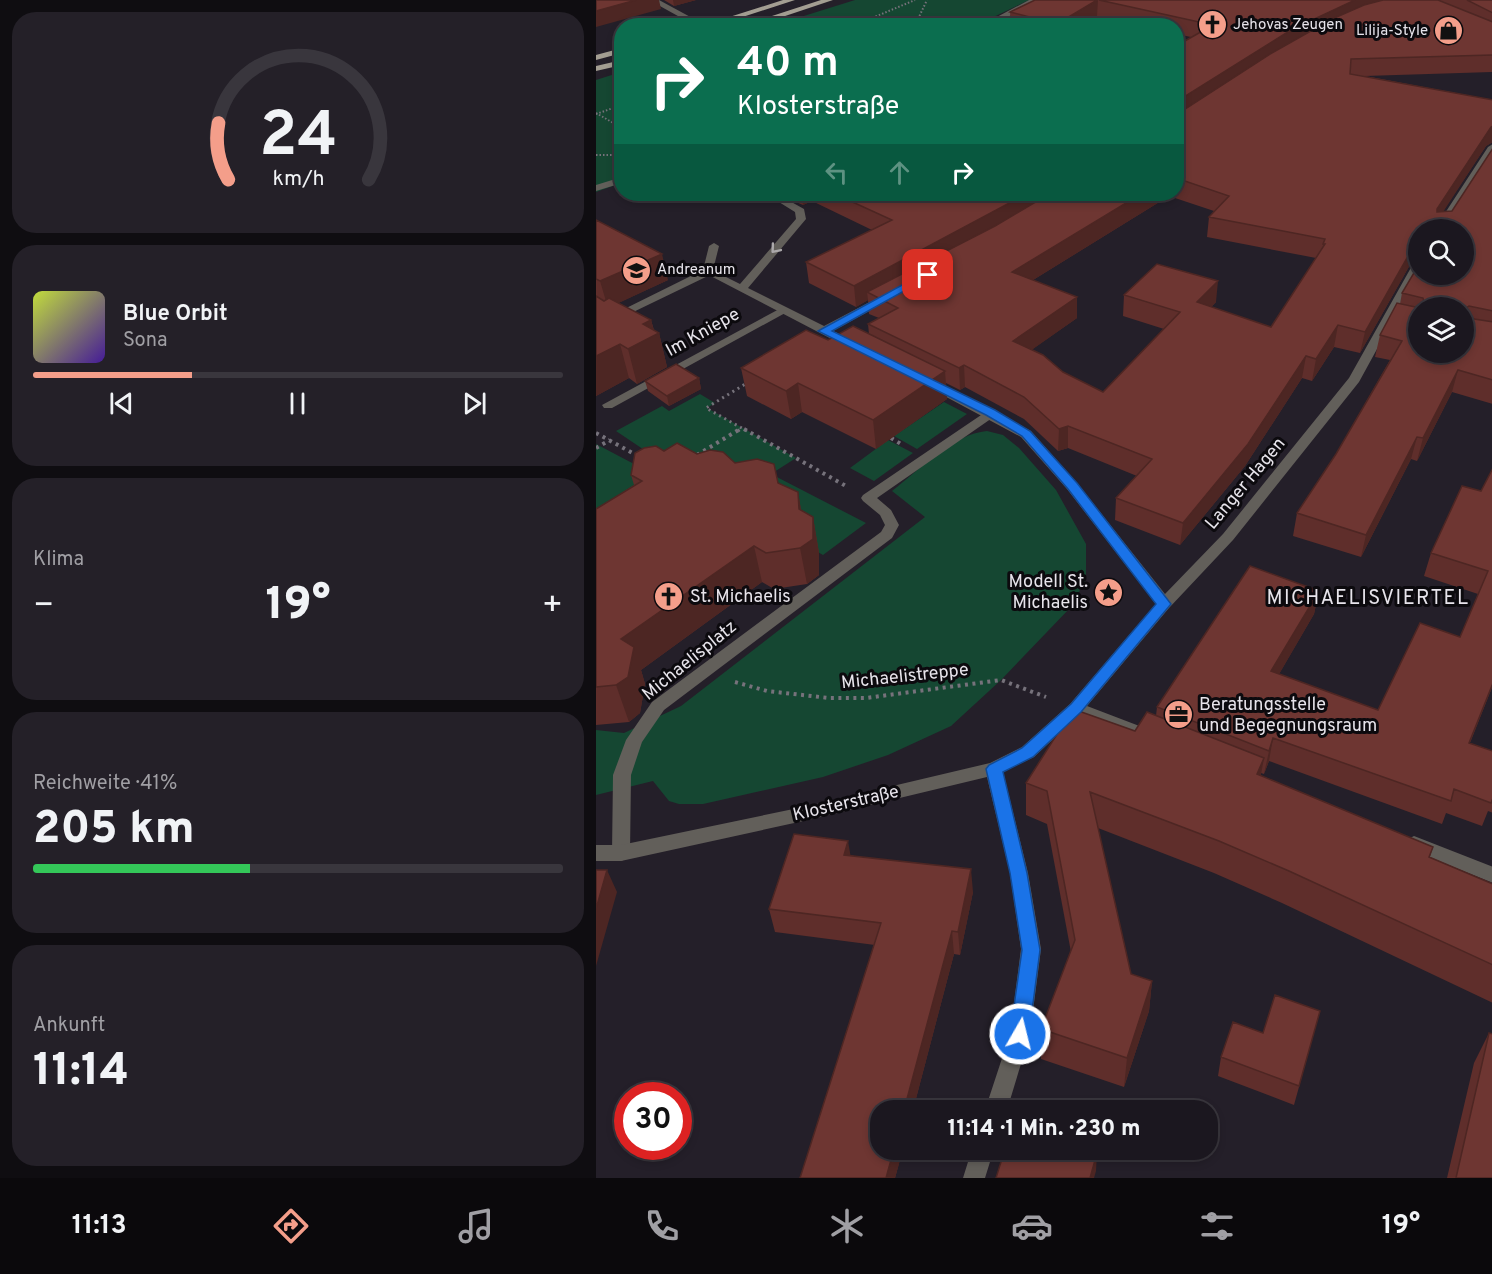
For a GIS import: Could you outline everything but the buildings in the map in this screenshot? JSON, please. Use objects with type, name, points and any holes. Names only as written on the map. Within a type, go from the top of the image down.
[{"type":"main road","points":[[731,18],[791,0]]},
{"type":"main road","points":[[770,18],[829,0]]},
{"type":"main road","points":[[596,58],[614,52]]},
{"type":"main road","points":[[596,69],[614,64]]},
{"type":"street","points":[[653,0],[688,18]]},
{"type":"street","points":[[1000,18],[1035,0]]},
{"type":"street","points":[[1445,219],[1463,189],[1493,147]]},
{"type":"street","points":[[596,188],[614,182]]},
{"type":"street","name":"Im Kniepe","points":[[784,201],[800,211],[800,219],[741,289],[824,331]]},
{"type":"street","points":[[708,272],[714,246]]},
{"type":"street","points":[[708,272],[741,289]]},
{"type":"street","points":[[596,327],[708,272]]},
{"type":"street","name":"Langer Hagen","points":[[1076,708],[1164,604],[1228,537],[1355,379],[1392,319],[1408,285]]},
{"type":"street","points":[[824,331],[897,292]]},
{"type":"street","name":"Im Kniepe","points":[[608,405],[783,310]]},
{"type":"street","points":[[824,331],[866,351]]},
{"type":"street","points":[[918,377],[1026,434],[1072,486],[1164,604]]},
{"type":"street","points":[[868,498],[990,413]]},
{"type":"street","name":"Michaelisplatz","points":[[621,852],[622,775],[634,740],[658,706],[887,535],[892,525],[886,513],[868,498]]},
{"type":"street","points":[[1076,708],[1152,739]]},
{"type":"street","name":"Klosterstraße","points":[[596,853],[621,852],[808,813],[994,769],[1028,753],[1076,708]]},
{"type":"street","points":[[994,769],[1019,873],[1031,950],[1020,1034],[998,1100]]},
{"type":"street","points":[[1393,835],[1493,875]]},
{"type":"street","points":[[974,1178],[980,1160]]},
{"type":"path","points":[[872,18],[915,0]]},
{"type":"path","points":[[918,18],[927,0]]},
{"type":"path","points":[[596,113],[614,107]]},
{"type":"path","points":[[596,113],[614,123]]},
{"type":"path","points":[[596,155],[614,155]]},
{"type":"path","points":[[753,379],[706,408],[868,498]]},
{"type":"path","points":[[695,456],[743,428]]},
{"type":"path","points":[[596,433],[648,462]]},
{"type":"path","points":[[596,448],[610,440]]},
{"type":"path","name":"Michaelistreppe","points":[[708,669],[740,685],[767,691],[829,698],[866,698],[1001,680],[1076,708]]},
{"type":"green space","points":[[855,0],[1029,0],[992,18],[797,18]]},
{"type":"green space","points":[[614,74],[614,186],[596,192],[596,80]]},
{"type":"green space","points":[[700,394],[715,403],[707,408],[796,458],[771,474],[866,523],[823,555],[686,478],[616,431],[662,406],[669,411]]},
{"type":"green space","points":[[944,402],[967,414],[917,449],[894,436]]},
{"type":"green space","points":[[987,431],[1003,435],[1019,448],[1056,490],[1086,544],[1086,579],[1070,608],[1001,680],[951,726],[888,755],[823,777],[703,804],[679,804],[669,801],[653,781],[596,795],[596,730],[624,733],[681,706],[925,517],[892,491],[949,446],[974,434]]},
{"type":"green space","points":[[888,440],[913,453],[874,481],[850,468]]},
{"type":"green space","points":[[596,444],[653,474],[596,510]]},
{"type":"place","name":"Jehovas Zeugen","points":[[1212,25]]},
{"type":"place","name":"Lilija-Style","points":[[1449,31]]},
{"type":"place","name":"Andreanum","points":[[636,270]]},
{"type":"place","name":"Modell St. Michaelis","points":[[1109,592]]},
{"type":"place","name":"St. Michaelis","points":[[669,597]]},
{"type":"place","name":"Beratungsstelle und Begegnungsraum","points":[[1178,715]]},
{"type":"district","name":"MICHAELISVIERTEL","points":[[1368,599]]},
{"type":"route","points":[[928,275],[824,331],[990,413],[1026,434],[1072,486],[1164,604],[1076,708],[1028,753],[994,769],[1019,873],[1031,950],[1020,1034]]}]
